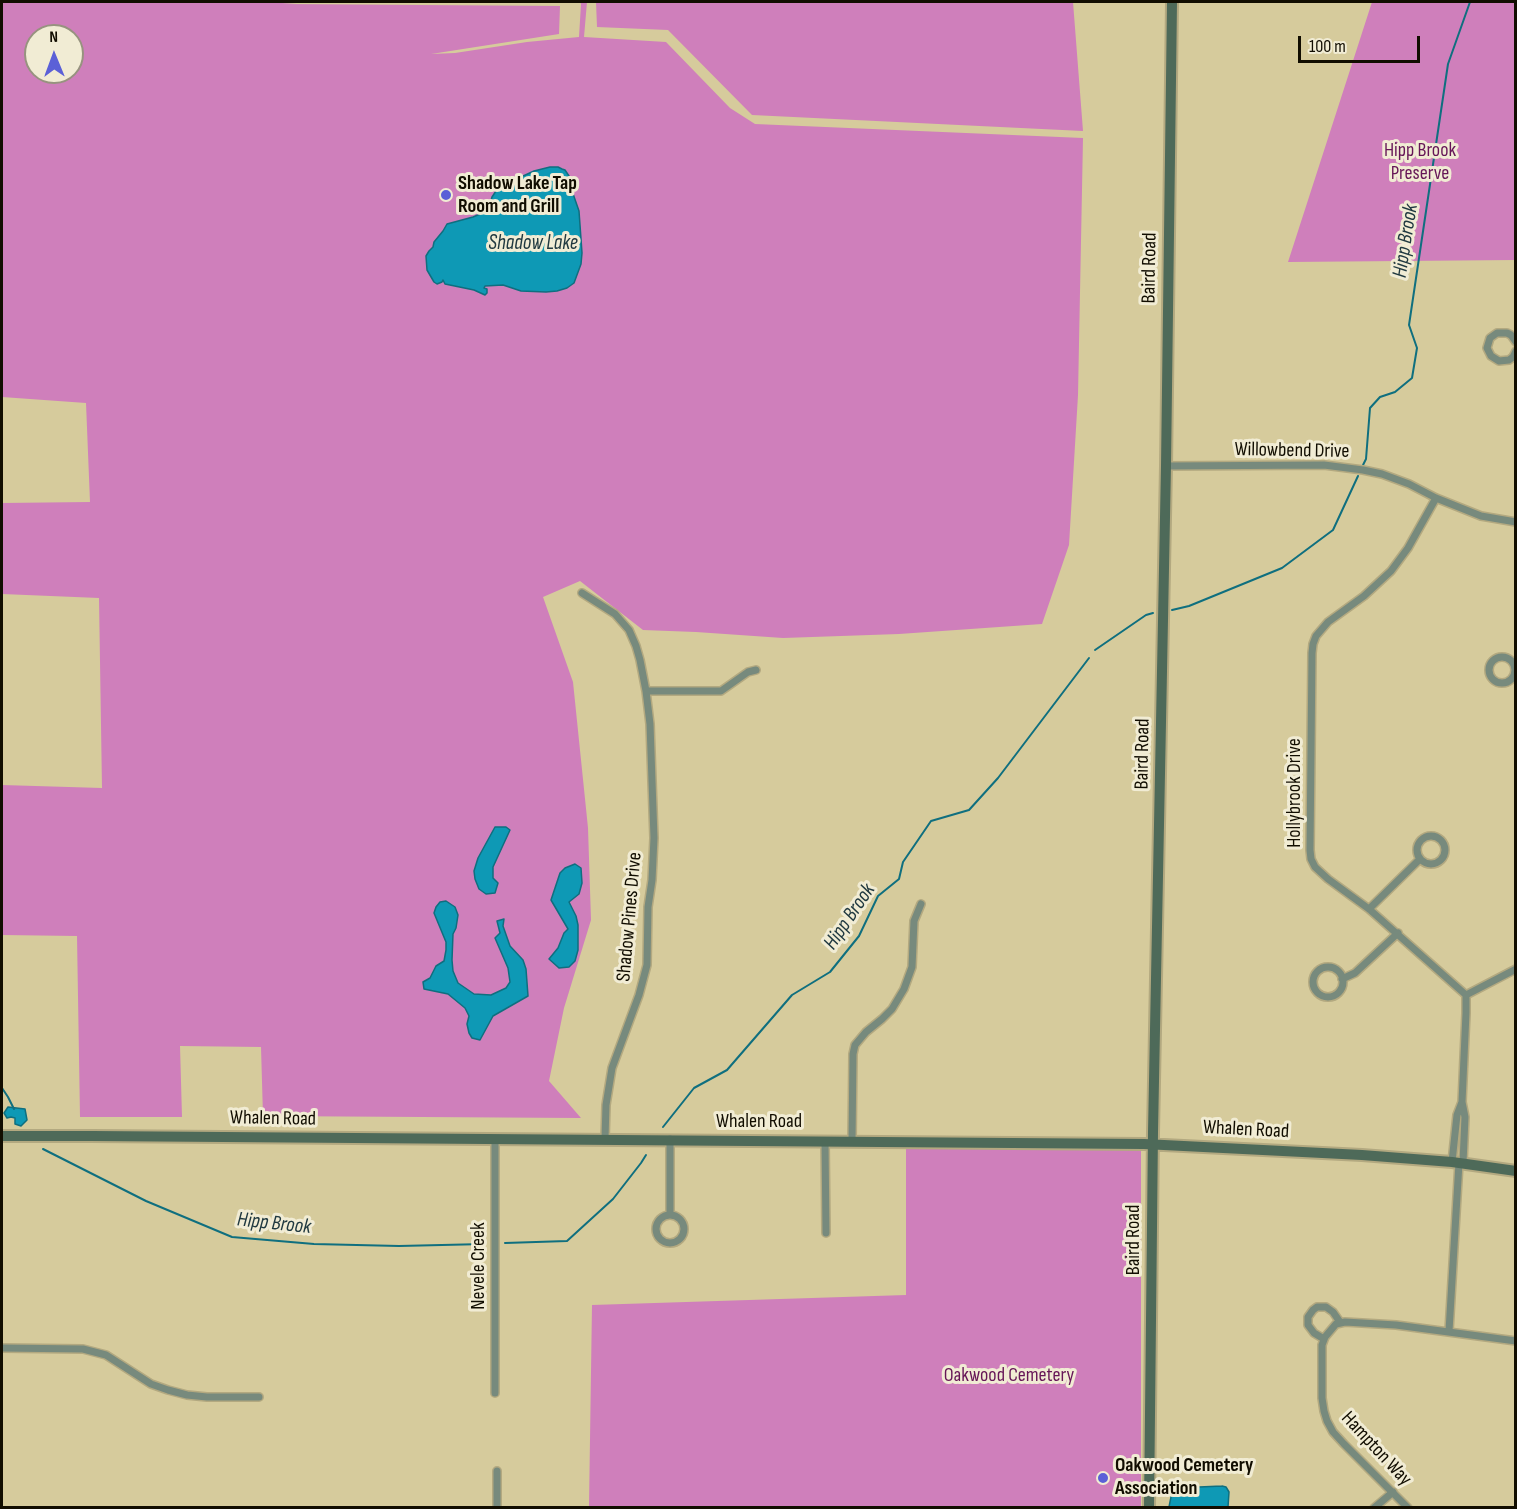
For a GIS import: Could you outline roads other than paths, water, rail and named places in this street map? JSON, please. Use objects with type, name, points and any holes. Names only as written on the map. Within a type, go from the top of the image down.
[{"type":"street","name":"Baird Road","points":[[1149,1508],[1152,1144],[1166,466],[1172,2]]},
{"type":"street","points":[[1515,342],[1507,333],[1497,333],[1490,338],[1487,348],[1491,356],[1499,361],[1509,360],[1515,352]]},
{"type":"street","name":"Willowbend Drive","points":[[1166,466],[1324,465],[1345,467],[1382,474],[1482,516],[1515,522]]},
{"type":"street","name":"Hollybrook Drive","points":[[1436,498],[1408,548],[1391,571],[1364,596],[1328,622],[1316,636],[1313,644],[1310,850],[1315,867],[1370,909],[1466,995]]},
{"type":"street","name":"Shadow Pines Drive","points":[[582,593],[615,614],[626,624],[636,646],[646,691],[650,724],[654,838],[648,907],[647,965],[639,995],[612,1068],[606,1105],[605,1140]]},
{"type":"street","points":[[646,691],[721,691],[748,672],[756,670]]},
{"type":"street","points":[[1431,836],[1443,842],[1444,856],[1438,863],[1428,864],[1420,860],[1417,851],[1423,839],[1431,836]]},
{"type":"street","points":[[1370,909],[1420,860]]},
{"type":"street","points":[[852,1141],[855,1045],[892,1009],[904,989],[912,967],[914,921],[921,904]]},
{"type":"street","points":[[1342,979],[1355,973],[1398,933]]},
{"type":"street","points":[[1327,968],[1337,970],[1342,979],[1343,983],[1339,992],[1332,996],[1323,996],[1314,986],[1315,976],[1327,968]]},
{"type":"street","points":[[1449,1331],[1458,1162],[1457,1115],[1462,1102],[1466,995],[1515,969]]},
{"type":"street","name":"Whalen Road","points":[[2,1137],[670,1139],[1152,1144],[1458,1162],[1515,1171]]},
{"type":"street","name":"Nevele Creek","points":[[495,1139],[495,1393]]},
{"type":"street","points":[[670,1139],[670,1214]]},
{"type":"street","points":[[825,1141],[826,1233]]},
{"type":"street","points":[[670,1214],[681,1220],[684,1229],[682,1237],[670,1243],[658,1238],[655,1229],[658,1220],[670,1214]]},
{"type":"street","points":[[1340,1322],[1334,1312],[1326,1307],[1317,1307],[1308,1317],[1308,1326],[1324,1339],[1340,1322],[1395,1325],[1515,1341]]},
{"type":"street","name":"Hampton Way","points":[[1324,1339],[1322,1398],[1327,1421],[1344,1444],[1408,1508]]},
{"type":"street","points":[[2,1348],[95,1351],[106,1355],[151,1384],[168,1390],[207,1397],[259,1397]]},
{"type":"street","points":[[497,1471],[497,1508]]},
{"type":"street","points":[[1374,1508],[1393,1492]]},
{"type":"water","name":"Shadow Lake","points":[[550,167],[565,170],[569,176],[579,211],[582,253],[581,264],[574,283],[567,288],[546,292],[521,291],[503,285],[485,286],[487,293],[485,295],[474,290],[445,284],[443,280],[437,284],[434,282],[427,270],[426,256],[447,224],[473,217],[486,210],[497,213],[498,210],[490,204],[498,188],[510,178],[521,177]]},
{"type":"water","points":[[495,827],[506,827],[510,830],[493,867],[493,878],[498,883],[495,893],[486,894],[479,889],[474,871],[478,858]]},
{"type":"water","points":[[575,864],[581,868],[582,883],[579,894],[569,902],[578,925],[578,950],[575,961],[569,967],[559,968],[549,959],[568,929],[551,900],[560,873]]},
{"type":"water","points":[[446,901],[455,907],[458,915],[453,934],[452,960],[453,971],[458,983],[474,994],[491,995],[506,988],[510,982],[508,968],[495,938],[500,933],[497,921],[504,919],[503,926],[510,946],[523,960],[526,969],[528,996],[493,1016],[480,1040],[472,1038],[469,1033],[467,1024],[469,1016],[465,1008],[448,994],[424,989],[423,982],[430,978],[436,966],[444,961],[446,942],[434,913],[440,902]]},
{"type":"water","points":[[8,1107],[25,1109],[27,1120],[21,1126],[15,1124],[15,1118],[7,1118],[4,1113]]},
{"type":"water","points":[[1226,1487],[1229,1492],[1228,1507],[1169,1507],[1172,1492]]},
{"type":"waterway","name":"Hipp Brook","points":[[1363,465],[1366,459],[1370,408],[1380,397],[1395,392],[1412,378],[1417,348],[1409,325],[1448,64],[1470,2]]},
{"type":"waterway","name":"Hipp Brook","points":[[1172,610],[1189,606],[1282,568],[1333,530],[1358,476]]},
{"type":"waterway","name":"Hipp Brook","points":[[1095,650],[1146,615],[1153,613]]},
{"type":"waterway","name":"Hipp Brook","points":[[663,1127],[694,1088],[727,1070],[792,995],[830,972],[859,936],[878,896],[899,879],[903,862],[931,821],[969,810],[998,778],[1089,658]]},
{"type":"waterway","name":"Hipp Brook","points":[[2,1088],[14,1109]]},
{"type":"waterway","name":"Hipp Brook","points":[[43,1149],[146,1201],[232,1237],[314,1244],[399,1246],[485,1244]]},
{"type":"waterway","name":"Hipp Brook","points":[[505,1243],[567,1241],[613,1199],[646,1155]]},
{"type":"place","name":"Shadow Lake Tap Room and Grill","points":[[446,195]]},
{"type":"place","name":"Oakwood Cemetery Association","points":[[1103,1478]]},
{"type":"park label","name":"Hipp Brook Preserve","points":[[1420,162]]},
{"type":"park label","name":"Oakwood Cemetery","points":[[1009,1376]]}]
